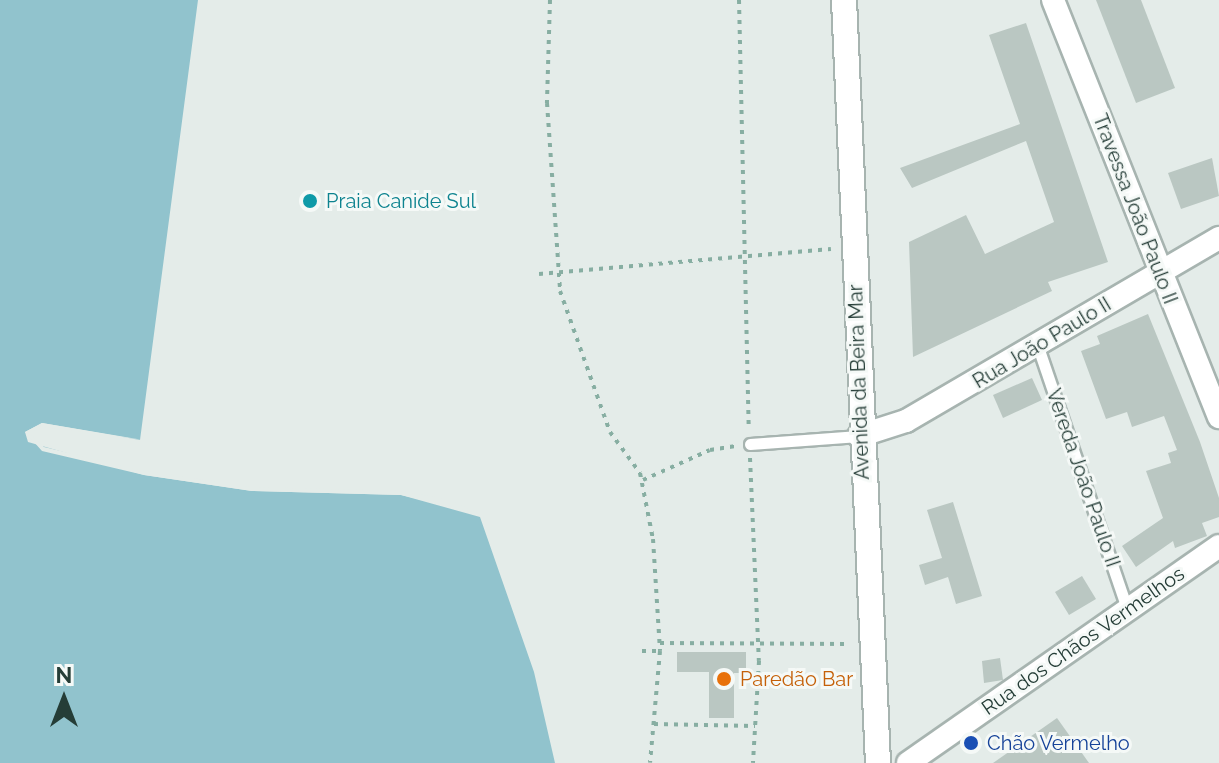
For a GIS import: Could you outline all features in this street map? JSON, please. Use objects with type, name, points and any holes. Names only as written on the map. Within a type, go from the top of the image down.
[{"type":"main road","name":"Avenida da Beira Mar","points":[[844,0],[859,436],[878,763]]},
{"type":"street","name":"Travessa João Paulo II","points":[[1053,0],[1159,273],[1219,417]]},
{"type":"street","name":"Rua João Paulo II","points":[[859,436],[906,421],[1038,347],[1219,238]]},
{"type":"street","name":"Rua dos Chãos Vermelhos","points":[[908,763],[1219,546]]},
{"type":"lane","name":"Vereda João Paulo II","points":[[1038,347],[1127,609]]},
{"type":"lane","points":[[750,444],[859,436]]},
{"type":"path","points":[[550,0],[547,103],[563,306],[610,432],[643,480],[660,643],[650,763]]},
{"type":"path","points":[[739,0],[743,255]]},
{"type":"path","points":[[539,274],[831,249]]},
{"type":"path","points":[[643,480],[710,450],[750,444]]},
{"type":"path","points":[[660,643],[758,641],[847,644]]},
{"type":"path","points":[[753,763],[758,641]]},
{"type":"path","points":[[642,651],[660,651]]},
{"type":"path","points":[[646,721],[756,726]]},
{"type":"water","points":[[0,0],[198,0],[140,440],[42,423],[25,432],[28,442],[144,475],[252,491],[401,495],[480,517],[534,672],[555,763],[0,763]]},
{"type":"pier","points":[[42,423],[143,440],[42,427],[29,433],[44,447],[145,471],[252,487],[401,491],[446,499],[482,514],[401,495],[252,491],[144,475],[42,451],[25,432]]},
{"type":"building","points":[[1096,0],[1141,0],[1175,88],[1136,103]]},
{"type":"building","points":[[1026,23],[1108,262],[1048,282],[1052,291],[913,357],[909,242],[966,215],[985,254],[1054,222],[1026,141],[912,188],[900,168],[1020,124],[989,35]]},
{"type":"building","points":[[1212,158],[1219,196],[1181,209],[1168,173]]},
{"type":"building","points":[[1148,314],[1200,442],[1219,498],[1219,517],[1202,523],[1207,536],[1175,548],[1173,541],[1136,567],[1122,546],[1163,518],[1146,471],[1171,463],[1168,453],[1177,450],[1164,416],[1132,427],[1127,412],[1106,419],[1081,351],[1100,344],[1097,336]]},
{"type":"building","points":[[1032,378],[1042,400],[1003,418],[993,395]]},
{"type":"building","points":[[953,502],[982,596],[956,604],[948,577],[925,585],[919,565],[942,558],[927,510]]},
{"type":"building","points":[[1082,576],[1096,599],[1069,615],[1055,592]]},
{"type":"building","points":[[677,652],[746,652],[746,673],[734,673],[734,718],[709,718],[709,672],[677,672]]},
{"type":"building","points":[[1000,658],[1003,680],[984,683],[982,661]]},
{"type":"building","points":[[1057,718],[1089,763],[993,763]]},
{"type":"place","name":"Praia Canide Sul","points":[[310,201]]},
{"type":"place","name":"Paredão Bar","points":[[724,679]]},
{"type":"place","name":"Chão Vermelho","points":[[971,743]]}]
